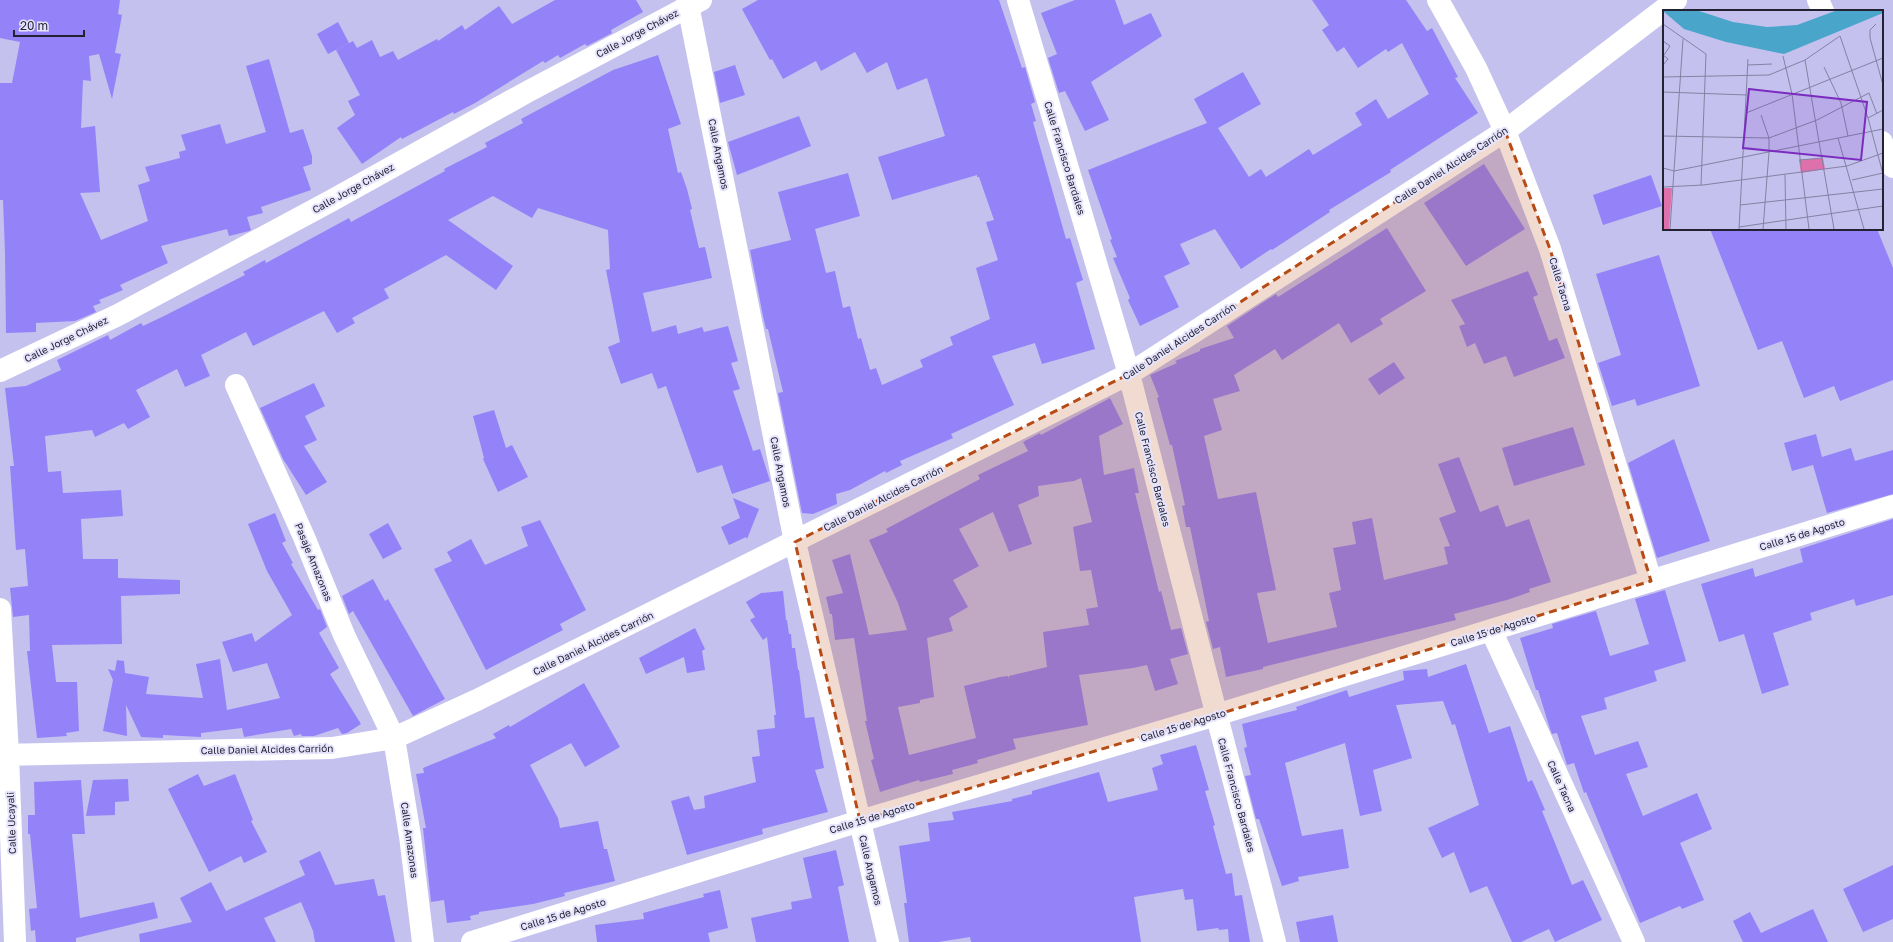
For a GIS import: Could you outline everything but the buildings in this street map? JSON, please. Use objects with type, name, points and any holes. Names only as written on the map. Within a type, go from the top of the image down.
[{"type":"street","name":"Calle Francisco Bardales","points":[[1018,0],[1129,374],[1275,942]]},
{"type":"street","name":"Calle Tacna","points":[[1438,0],[1476,68],[1505,131],[1550,249],[1651,581]]},
{"type":"street","name":"Calle Daniel Alcides Carrión","points":[[4,755],[332,748],[394,738],[477,700],[1129,374],[1505,131],[1676,0]]},
{"type":"street","points":[[1818,0],[1823,10]]},
{"type":"street","name":"Calle Jorge Chávez","points":[[0,371],[118,315],[329,202],[526,92],[693,2]]},
{"type":"street","name":"Calle Angamos","points":[[693,2],[795,542],[888,942]]},
{"type":"street","points":[[1883,144],[1893,167]]},
{"type":"street","name":"Pasaje Amazonas","points":[[236,385],[304,536],[344,635],[394,738]]},
{"type":"street","name":"Calle 15 de Agosto","points":[[472,942],[860,821],[1216,715],[1893,506]]},
{"type":"street","name":"Calle Ucayali","points":[[0,609],[4,755],[15,942]]},
{"type":"street","name":"Calle Tacna","points":[[1491,630],[1634,942]]},
{"type":"street","name":"Calle Amazonas","points":[[394,738],[410,836],[423,942]]},
{"type":"highlighted area","points":[[1505,131],[1550,249],[1651,581],[1216,715],[860,821],[795,542],[1129,374]]}]
